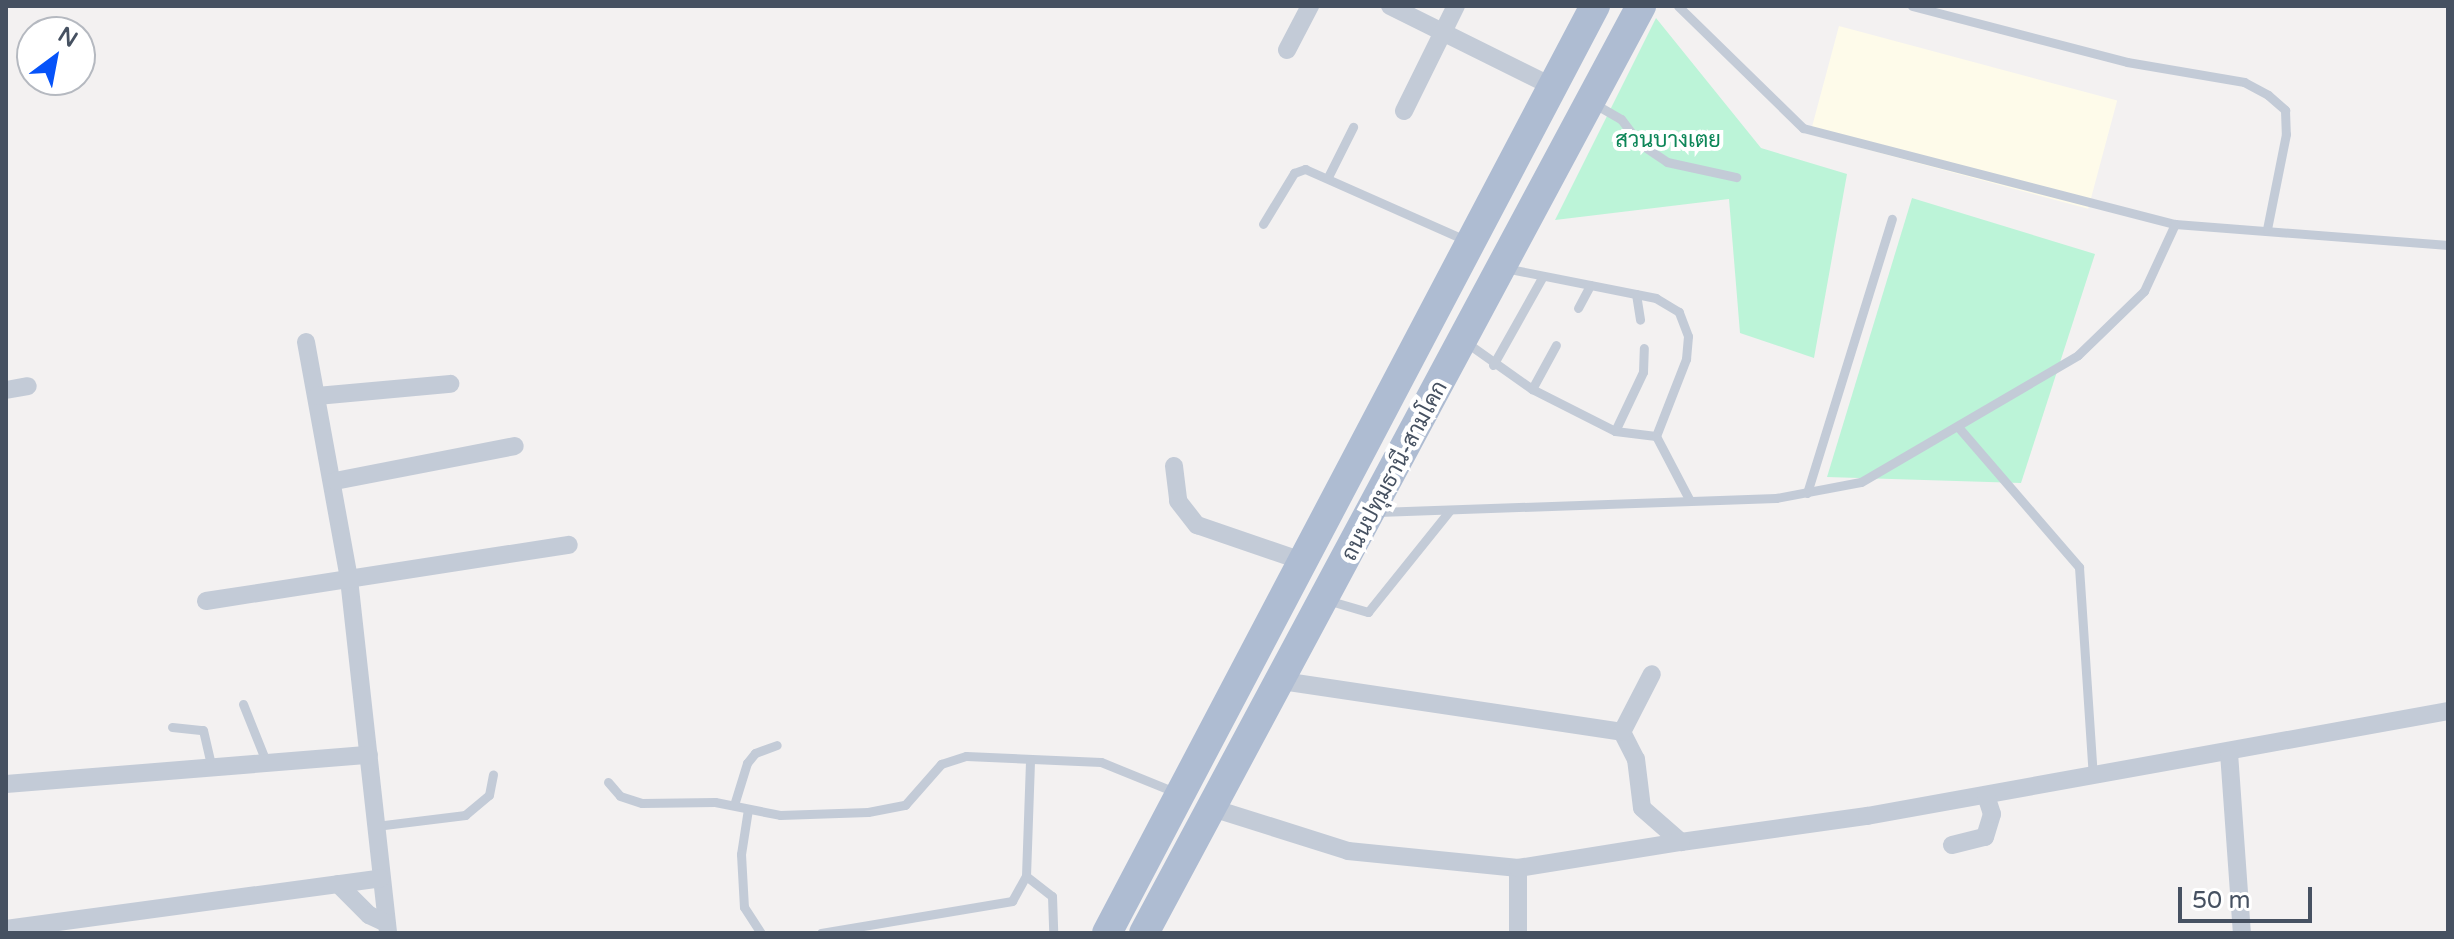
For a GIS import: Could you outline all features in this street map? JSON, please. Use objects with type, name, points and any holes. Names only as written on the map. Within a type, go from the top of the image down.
[{"type":"main road","name":"ถนนปทุมธานี-สามโคก","points":[[1107,933],[1178,793],[1555,88],[1595,6]]},
{"type":"main road","name":"ถนนปทุมธานี-สามโคก","points":[[1144,933],[1375,513],[1641,6]]},
{"type":"street","points":[[1287,50],[1310,6]]},
{"type":"street","points":[[1390,6],[1555,88]]},
{"type":"street","points":[[1404,111],[1456,6]]},
{"type":"street","points":[[306,342],[335,481],[349,579],[387,928]]},
{"type":"street","points":[[317,396],[450,384]]},
{"type":"street","points":[[6,390],[28,386]]},
{"type":"street","points":[[335,481],[515,446]]},
{"type":"street","points":[[1174,466],[1178,501],[1197,525],[1302,561]]},
{"type":"street","points":[[206,601],[569,545]]},
{"type":"street","points":[[1622,732],[1652,674]]},
{"type":"street","points":[[1282,681],[1622,732]]},
{"type":"street","points":[[1212,808],[1348,851],[1518,868],[2093,777],[2448,711]]},
{"type":"street","points":[[1622,732],[1636,759],[1642,808],[1681,842]]},
{"type":"street","points":[[2229,753],[2242,933]]},
{"type":"street","points":[[6,784],[369,755]]},
{"type":"street","points":[[1952,845],[1985,837],[1992,814],[1986,795]]},
{"type":"street","points":[[1518,868],[1518,933]]},
{"type":"street","points":[[6,929],[381,878]]},
{"type":"street","points":[[338,884],[363,910],[387,928]]},
{"type":"lane","points":[[1678,6],[1803,128],[2175,224],[2448,245]]},
{"type":"lane","points":[[1912,6],[2127,62],[2244,82],[2268,95],[2285,110],[2286,134],[2267,229]]},
{"type":"lane","points":[[1590,102],[1621,119],[1639,143],[1667,162],[1736,177]]},
{"type":"lane","points":[[1329,175],[1353,127]]},
{"type":"lane","points":[[1263,224],[1294,173],[1305,169],[1329,175],[1472,243]]},
{"type":"lane","points":[[1807,493],[1892,219]]},
{"type":"lane","points":[[1375,513],[1690,501],[1807,493],[1861,482],[1959,428],[2108,330],[2144,291],[2175,224]]},
{"type":"lane","points":[[1502,268],[1636,294],[1679,312],[1688,336],[1656,436],[1690,501]]},
{"type":"lane","points":[[1493,365],[1543,276]]},
{"type":"lane","points":[[1578,308],[1590,285]]},
{"type":"lane","points":[[1636,294],[1640,320]]},
{"type":"lane","points":[[1464,340],[1493,365],[1532,389],[1615,431],[1656,436]]},
{"type":"lane","points":[[1532,389],[1556,345]]},
{"type":"lane","points":[[1615,431],[1643,372],[1644,348]]},
{"type":"lane","points":[[1959,428],[2079,567],[2093,777]]},
{"type":"lane","points":[[1327,600],[1368,612],[1450,510]]},
{"type":"lane","points":[[243,704],[267,764]]},
{"type":"lane","points":[[172,727],[203,730],[212,769]]},
{"type":"lane","points":[[734,805],[747,763],[755,753],[777,745]]},
{"type":"lane","points":[[608,782],[629,801],[734,805],[780,815],[868,812],[917,797],[952,759],[1030,759],[1101,762],[1178,793]]},
{"type":"lane","points":[[821,933],[1000,906],[1022,891],[1026,876],[1030,759]]},
{"type":"lane","points":[[376,826],[465,815],[489,795],[493,774]]},
{"type":"lane","points":[[748,809],[741,854],[744,907],[761,933]]},
{"type":"lane","points":[[1026,876],[1052,896],[1053,933]]},
{"type":"shaded area","points":[[1839,26],[2117,101],[2088,209],[1810,134]]},
{"type":"green space","name":"สวนบางเตย","points":[[1656,18],[1761,148],[1847,174],[1814,358],[1740,333],[1729,199],[1555,220]]},
{"type":"green space","points":[[1912,198],[2095,254],[2021,483],[1827,477]]}]
